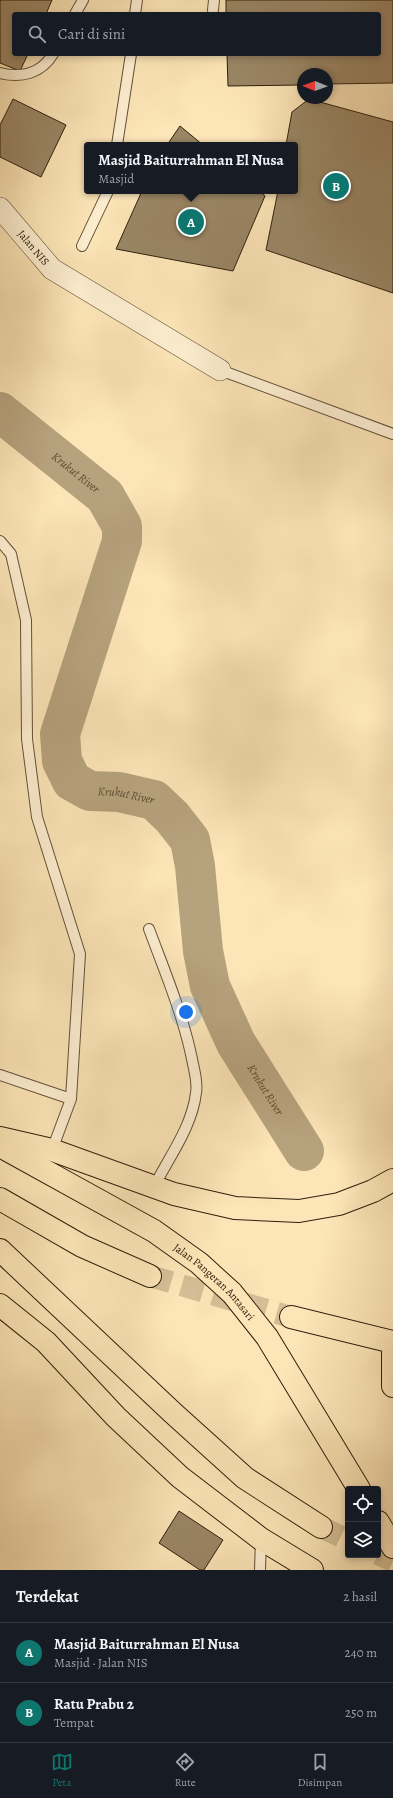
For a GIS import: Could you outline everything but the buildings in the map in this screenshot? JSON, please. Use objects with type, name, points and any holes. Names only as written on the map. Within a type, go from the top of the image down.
[{"type":"main road","points":[[0,1138],[52,1150],[174,1194],[235,1208],[299,1211],[339,1204],[373,1191],[393,1180]]},
{"type":"main road","name":"Jalan Pangeran Antasari","points":[[0,1146],[154,1231],[199,1262],[232,1293],[266,1337],[357,1486]]},
{"type":"main road","points":[[0,1199],[82,1246],[150,1276]]},
{"type":"main road","points":[[0,1250],[245,1478],[320,1528]]},
{"type":"main road","points":[[0,1305],[46,1342],[116,1417],[180,1478],[261,1539],[312,1570]]},
{"type":"main road","points":[[291,1317],[393,1342]]},
{"type":"main road","points":[[393,1353],[393,1386]]},
{"type":"main road","points":[[381,1527],[393,1547]]},
{"type":"street","name":"Jalan NIS","points":[[0,208],[52,269],[220,370]]},
{"type":"lane","points":[[76,12],[82,0]]},
{"type":"lane","points":[[136,12],[137,0]]},
{"type":"lane","points":[[0,73],[14,76],[34,73],[48,63],[52,56]]},
{"type":"lane","points":[[117,142],[130,56]]},
{"type":"lane","points":[[82,246],[107,194]]},
{"type":"lane","points":[[220,370],[393,434]]},
{"type":"lane","points":[[0,541],[11,554],[26,620],[27,739],[37,817],[80,954],[71,1099],[52,1150]]},
{"type":"lane","points":[[149,929],[187,1033],[197,1092],[185,1131],[154,1187]]},
{"type":"lane","points":[[0,1075],[71,1099]]},
{"type":"lane","points":[[260,1570],[261,1539]]},
{"type":"waterway","name":"Krukut River","points":[[0,412],[105,496],[122,526],[122,541],[60,734],[62,761],[72,781],[90,791],[119,792],[154,800],[172,817],[190,840],[195,866],[203,951],[210,986],[236,1043],[304,1151]]},
{"type":"tunnel","points":[[150,1276],[291,1317]]},
{"type":"tunnel","points":[[321,1527],[345,1539]]},
{"type":"tunnel","points":[[381,1555],[393,1561]]},
{"type":"place","name":"Ratu Prabu 2","points":[[336,186]]},
{"type":"place","name":"Masjid Baiturrahman El Nusa","points":[[191,222]]}]
